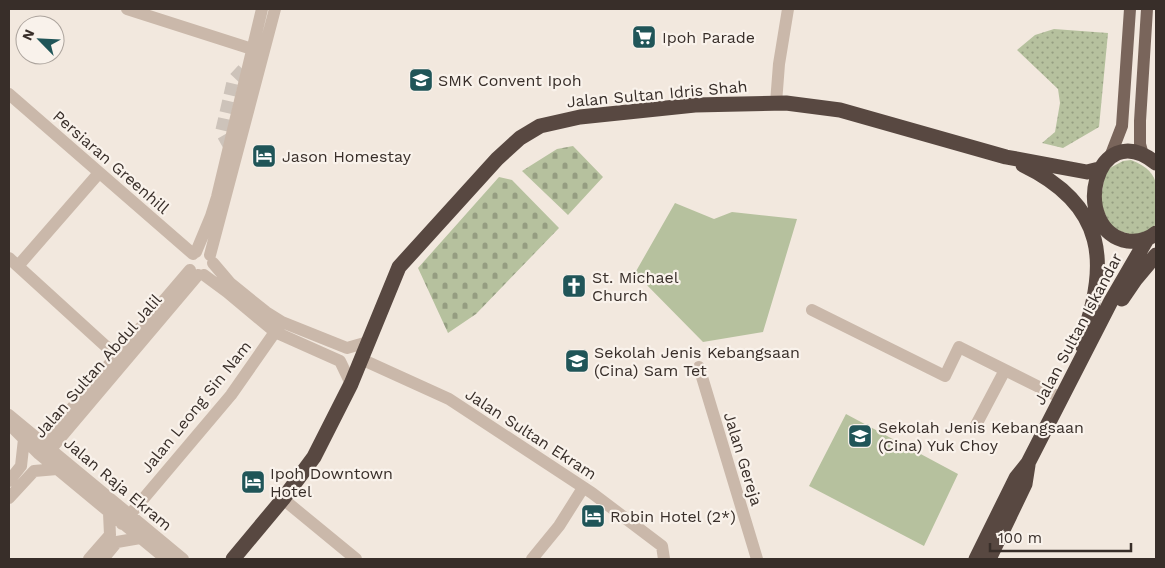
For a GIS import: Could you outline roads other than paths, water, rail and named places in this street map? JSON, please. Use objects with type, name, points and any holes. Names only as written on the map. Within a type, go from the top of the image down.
[{"type":"highway","name":"Jalan Sultan Idris Shah","points":[[233,559],[283,500],[314,457],[351,384],[399,267],[470,187],[520,138],[540,126],[561,120],[674,107],[776,103],[829,108],[1006,157],[1087,172],[1099,169]]},
{"type":"highway","points":[[674,107],[706,115],[783,112],[811,115],[829,108]]},
{"type":"highway","points":[[1152,236],[1125,240],[1113,234],[1104,225],[1098,213],[1094,193],[1099,169],[1110,158],[1122,152],[1143,154],[1156,163]]},
{"type":"highway","points":[[1006,157],[1047,178],[1069,195],[1085,216],[1095,243],[1098,274],[1095,302],[1074,360],[1057,396],[1050,420]]},
{"type":"highway","name":"Jalan Sultan Iskandar","points":[[976,559],[1016,478],[1028,463],[1116,293],[1152,236]]},
{"type":"highway","points":[[1050,420],[1068,398],[1119,305],[1135,280],[1156,255]]},
{"type":"highway","name":"Jalan Sultan Iskandar","points":[[989,559],[1025,484],[1028,463]]},
{"type":"main road","points":[[1110,158],[1122,126],[1130,9]]},
{"type":"main road","points":[[1143,154],[1140,121],[1147,9]]},
{"type":"street","points":[[127,9],[252,49]]},
{"type":"street","points":[[262,9],[217,197],[211,216],[188,263],[197,273],[279,327],[340,361],[351,384]]},
{"type":"street","points":[[197,273],[210,270],[211,259],[275,9]]},
{"type":"street","points":[[776,103],[779,64],[788,9]]},
{"type":"street","name":"Persiaran Greenhill","points":[[9,94],[194,253]]},
{"type":"street","points":[[100,173],[13,262],[120,359]]},
{"type":"street","points":[[194,253],[203,251],[230,283],[266,312],[279,327],[347,348],[368,342]]},
{"type":"street","name":"Jalan Sultan Abdul Jalil","points":[[44,448],[197,273]]},
{"type":"street","points":[[812,310],[945,376],[959,347],[1057,396]]},
{"type":"street","name":"Jalan Leong Sin Nam","points":[[126,520],[231,395],[279,327]]},
{"type":"street","name":"Jalan Sultan Ekram","points":[[361,359],[449,399],[583,488],[662,546],[664,559]]},
{"type":"street","name":"Jalan Gereja","points":[[699,367],[757,559]]},
{"type":"street","points":[[976,425],[1005,370]]},
{"type":"street","name":"Jalan Raja Ekram","points":[[9,415],[126,520],[183,559]]},
{"type":"street","name":"Jalan Raja Ekram","points":[[9,424],[24,439],[44,448],[57,469],[109,513],[126,520],[140,538],[166,559]]},
{"type":"street","name":"Jalan Sultan Abdul Jalil","points":[[9,481],[21,466],[24,439]]},
{"type":"street","points":[[9,498],[34,471],[57,469]]},
{"type":"street","points":[[532,559],[559,526],[583,488]]},
{"type":"street","points":[[283,500],[356,559]]},
{"type":"street","points":[[89,559],[110,535],[109,513]]},
{"type":"street","points":[[103,559],[116,542],[140,538]]},
{"type":"tunnel","points":[[229,146],[221,132],[233,80],[247,65]]},
{"type":"place","name":"Ipoh Parade","points":[[644,37]]},
{"type":"place","name":"SMK Convent Ipoh","points":[[421,80]]},
{"type":"place","name":"Jason Homestay","points":[[264,156]]},
{"type":"place","name":"St. Michael Church","points":[[574,286]]},
{"type":"place","name":"Sekolah Jenis Kebangsaan (Cina) Sam Tet","points":[[577,361]]},
{"type":"place","name":"Sekolah Jenis Kebangsaan (Cina) Yuk Choy","points":[[860,436]]},
{"type":"place","name":"Ipoh Downtown Hotel","points":[[253,482]]},
{"type":"place","name":"Robin Hotel (2*)","points":[[593,516]]}]
